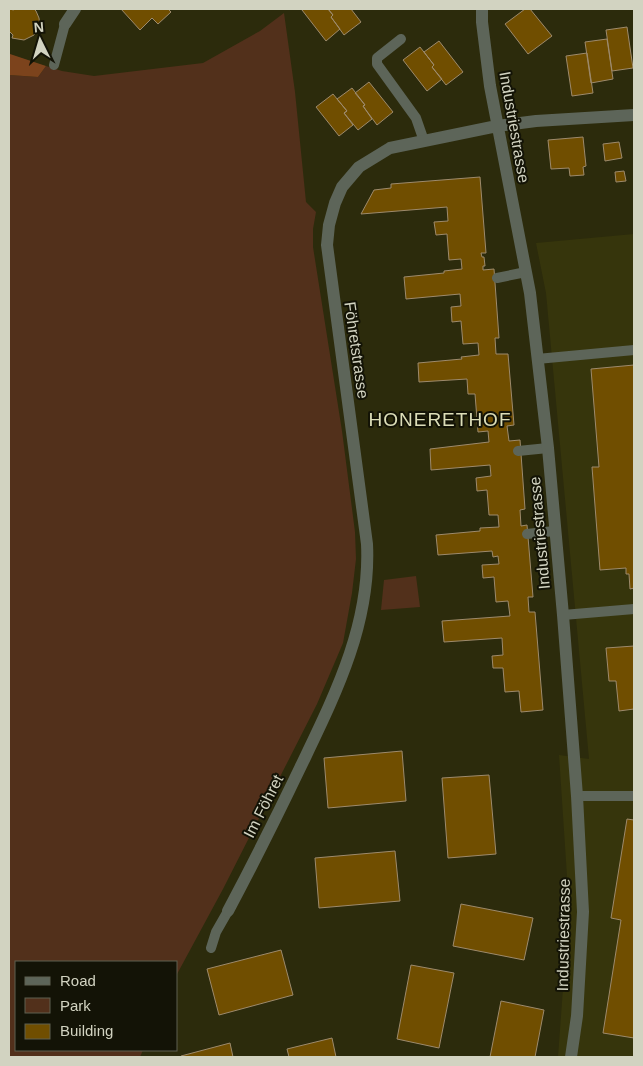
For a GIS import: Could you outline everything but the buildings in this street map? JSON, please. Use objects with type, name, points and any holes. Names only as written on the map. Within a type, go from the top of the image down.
[{"type":"street","points":[[65,24],[75,9]]},
{"type":"street","name":"Industriestrasse","points":[[482,9],[483,31],[498,126],[526,272],[538,359],[563,615],[577,796],[583,923],[577,1016],[570,1057]]},
{"type":"street","name":"Föhretstrasse","points":[[326,714],[358,629],[364,604],[368,563],[363,508],[327,245],[329,225],[342,187],[359,167],[390,148],[498,126],[536,121],[634,115]]},
{"type":"street","name":"Im Föhret","points":[[228,911],[281,808],[326,714]]},
{"type":"lane","points":[[54,65],[65,24]]},
{"type":"lane","points":[[401,39],[377,58],[377,64],[416,118],[424,141]]},
{"type":"lane","points":[[498,278],[526,272]]},
{"type":"lane","points":[[538,359],[634,350]]},
{"type":"lane","points":[[518,451],[548,448]]},
{"type":"lane","points":[[527,534],[554,531]]},
{"type":"lane","points":[[563,615],[634,609]]},
{"type":"lane","points":[[577,796],[634,796]]},
{"type":"lane","points":[[210,948],[216,932],[228,911]]},
{"type":"shaded area","points":[[9,53],[46,66],[38,77],[9,75]]},
{"type":"shaded area","points":[[634,234],[634,1057],[558,1057],[569,906],[559,755],[589,759],[546,293],[536,243]]},
{"type":"green space","points":[[284,13],[295,92],[306,202],[316,212],[313,229],[313,247],[342,431],[355,532],[356,559],[343,643],[317,704],[223,889],[178,972],[178,961],[15,961],[15,1051],[143,1051],[140,1057],[9,1057],[9,75],[38,77],[46,66],[62,71],[94,76],[203,63],[260,31]]},
{"type":"green space","points":[[416,576],[420,607],[381,610],[384,580]]},
{"type":"district","name":"HONERETHOF","points":[[440,419]]}]
